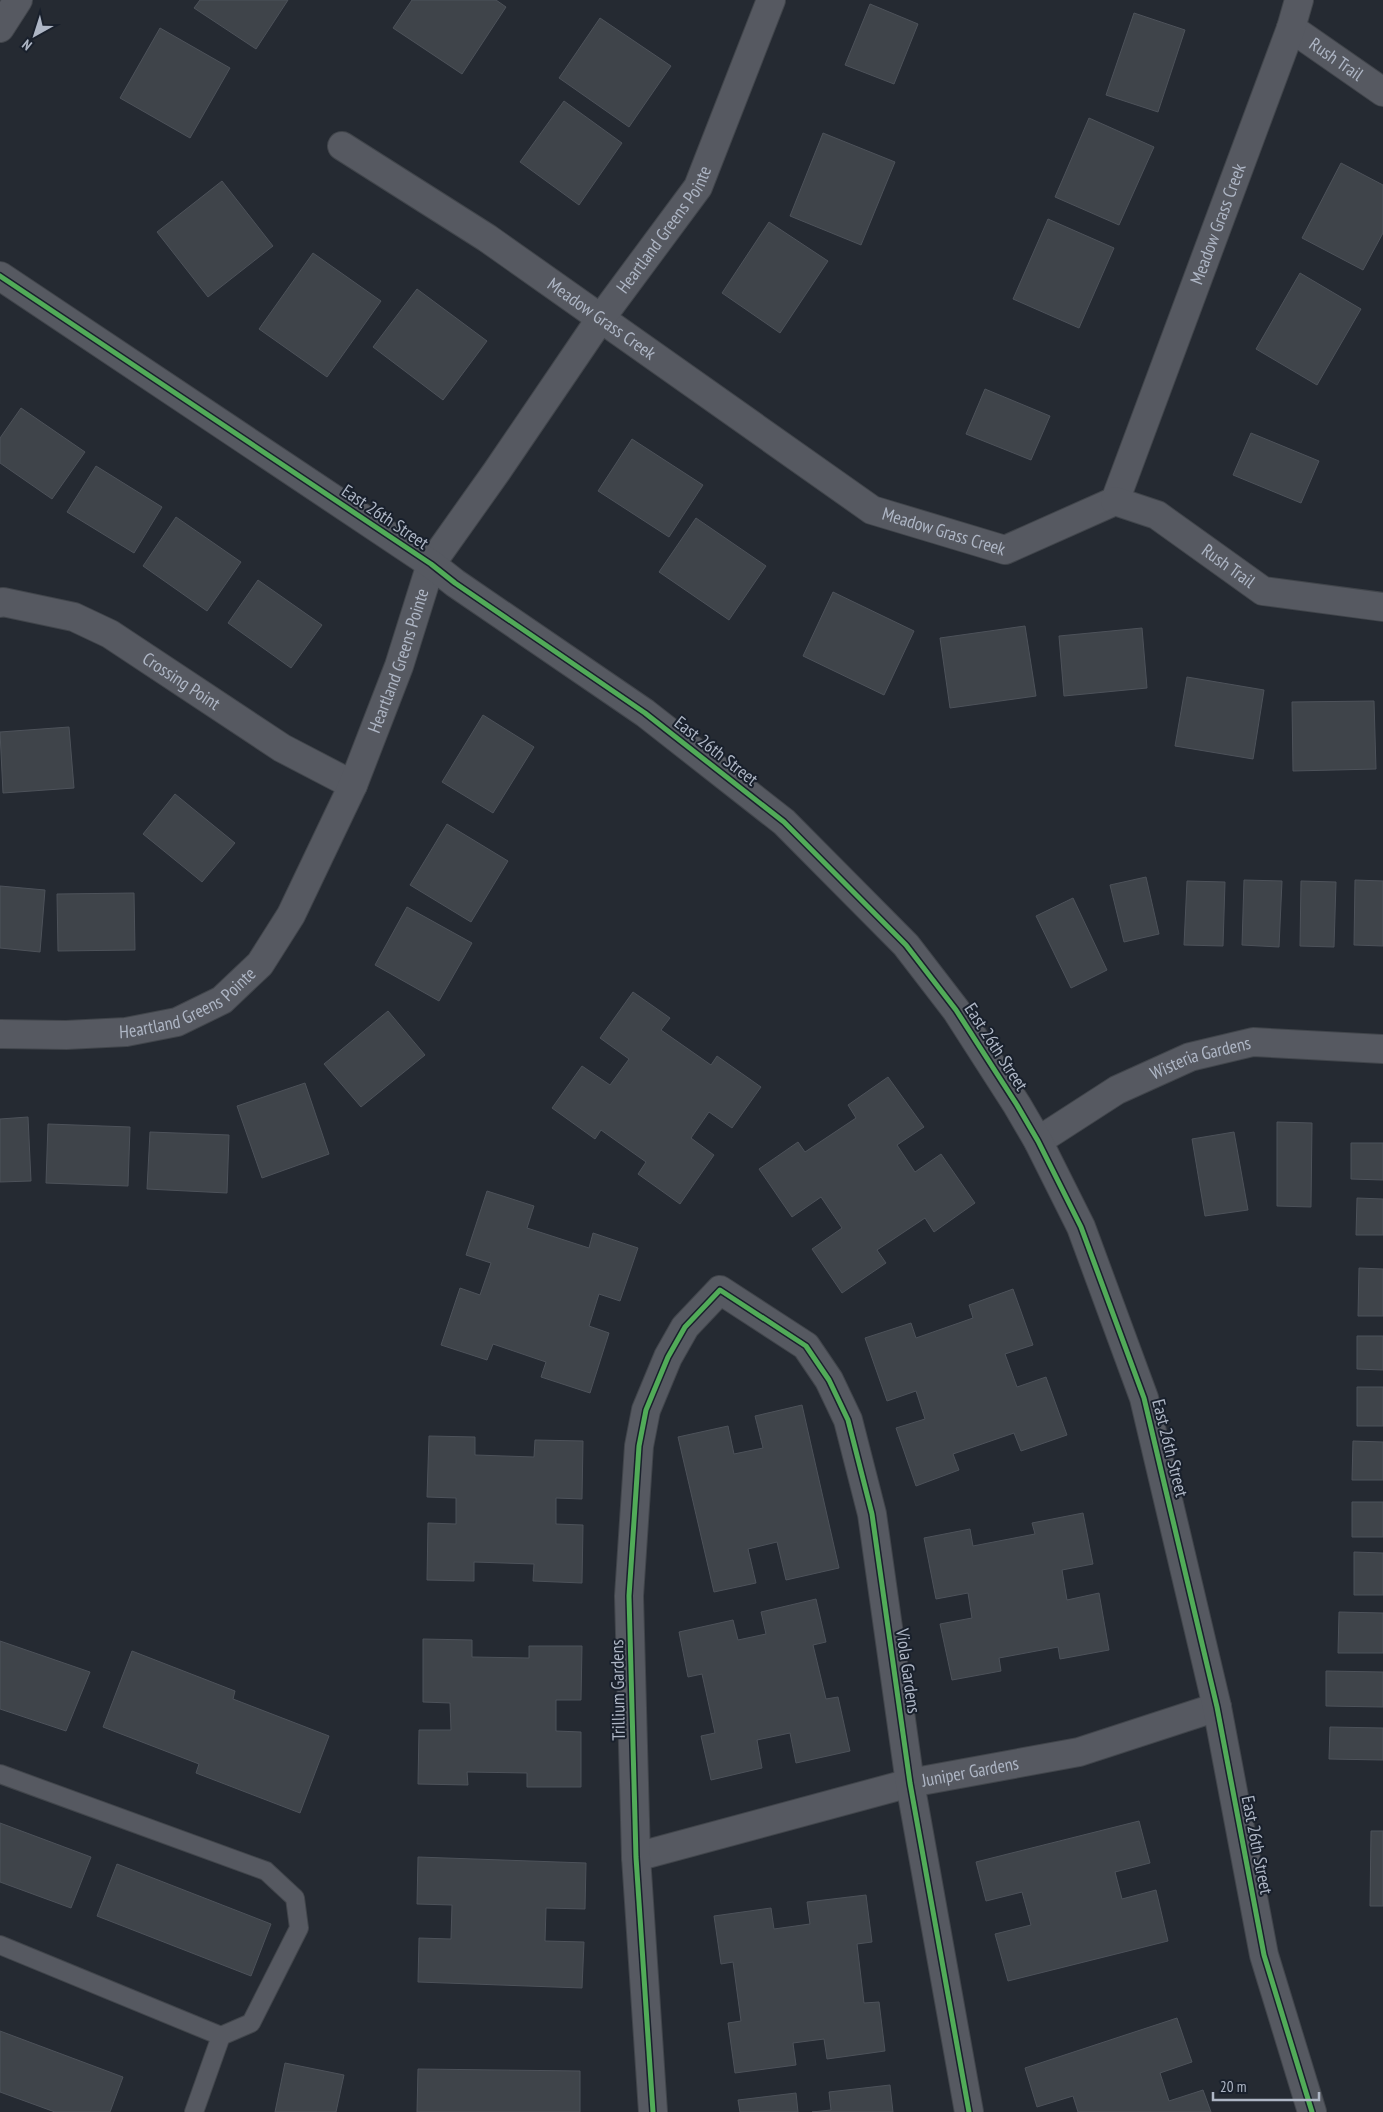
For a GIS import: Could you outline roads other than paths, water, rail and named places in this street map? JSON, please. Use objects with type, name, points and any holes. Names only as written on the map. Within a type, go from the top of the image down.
[{"type":"street","points":[[0,28],[18,0]]},
{"type":"street","name":"Heartland Greens Pointe","points":[[0,1034],[66,1035],[126,1032],[177,1022],[222,1000],[260,964],[291,915],[353,785],[399,666],[430,564],[498,472],[601,318],[698,187],[771,0]]},
{"type":"street","name":"Meadow Grass Creek","points":[[342,146],[486,238],[872,510],[1005,550],[1115,501],[1299,0]]},
{"type":"street","name":"Rush Trail","points":[[1290,28],[1383,92]]},
{"type":"street","name":"East 26th Street","points":[[0,276],[430,564],[454,583],[645,714],[784,822],[906,945],[956,1010],[1038,1141],[1081,1228],[1144,1398],[1217,1707],[1264,1955],[1312,2112]]},
{"type":"street","name":"Rush Trail","points":[[1115,501],[1157,515],[1263,591],[1383,607]]},
{"type":"street","name":"Crossing Point","points":[[0,603],[3,602],[74,617],[110,634],[282,748],[353,785]]},
{"type":"street","name":"Wisteria Gardens","points":[[1038,1141],[1117,1090],[1190,1057],[1253,1042],[1383,1048]]},
{"type":"street","name":"Viola Gardens","points":[[720,1290],[806,1346],[829,1380],[848,1420],[872,1514],[910,1782],[970,2112]]},
{"type":"street","name":"Trillium Gardens","points":[[653,2112],[636,1857],[629,1596],[639,1446],[646,1410],[668,1357],[685,1327],[720,1290]]},
{"type":"street","name":"Juniper Gardens","points":[[636,1857],[910,1782],[1079,1752],[1217,1707]]},
{"type":"lane","points":[[0,1774],[266,1871],[295,1898],[299,1928],[251,2023],[222,2036],[194,2112]]},
{"type":"lane","points":[[0,1945],[222,2036]]}]
